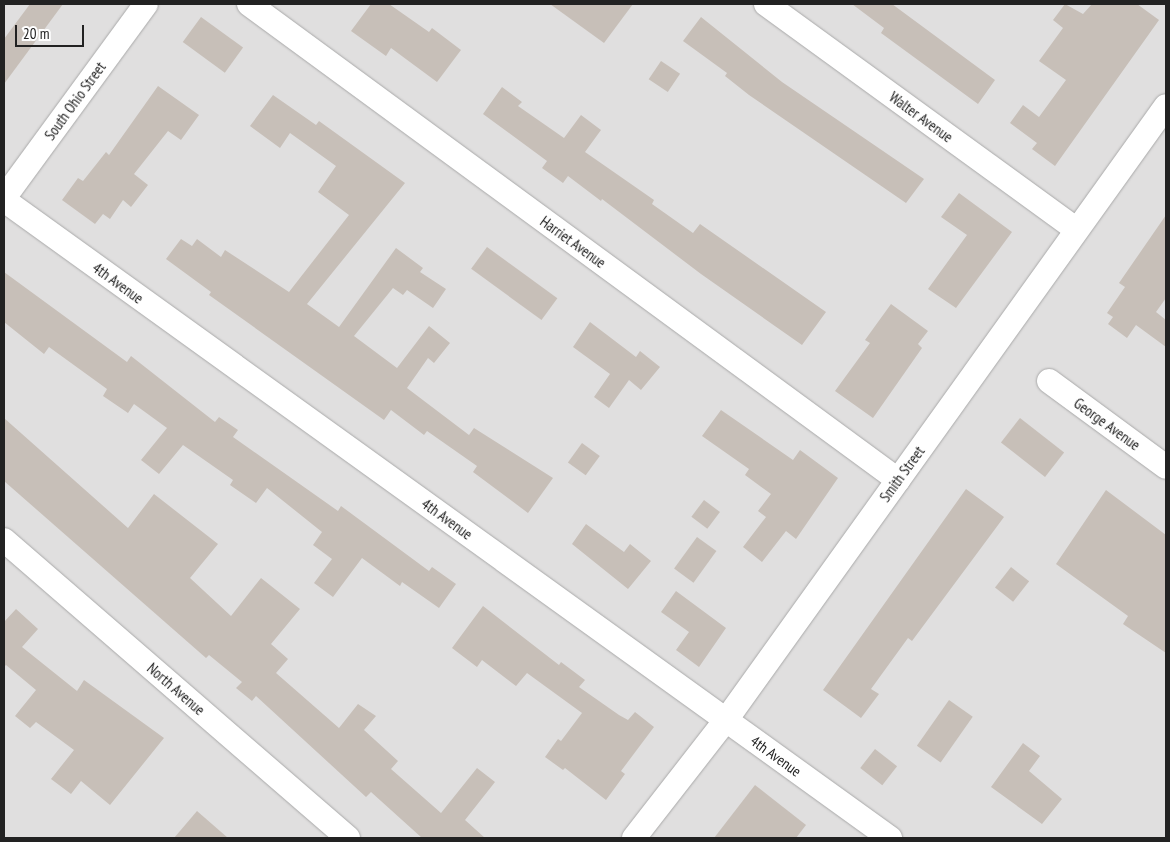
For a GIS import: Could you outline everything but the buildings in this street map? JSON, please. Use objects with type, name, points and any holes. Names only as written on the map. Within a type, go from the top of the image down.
[{"type":"street","name":"South Ohio Street","points":[[4,199],[146,4]]},
{"type":"street","name":"Harriet Avenue","points":[[249,4],[898,480]]},
{"type":"street","name":"Walter Avenue","points":[[766,4],[1077,230]]},
{"type":"street","name":"Smith Street","points":[[634,838],[726,720],[1166,106]]},
{"type":"street","name":"4th Avenue","points":[[4,199],[890,838]]},
{"type":"street","name":"George Avenue","points":[[1049,381],[1166,468]]},
{"type":"street","name":"North Avenue","points":[[4,540],[348,838]]},
{"type":"shaded area","points":[[4,4],[1166,4],[1166,838],[4,838]]}]
